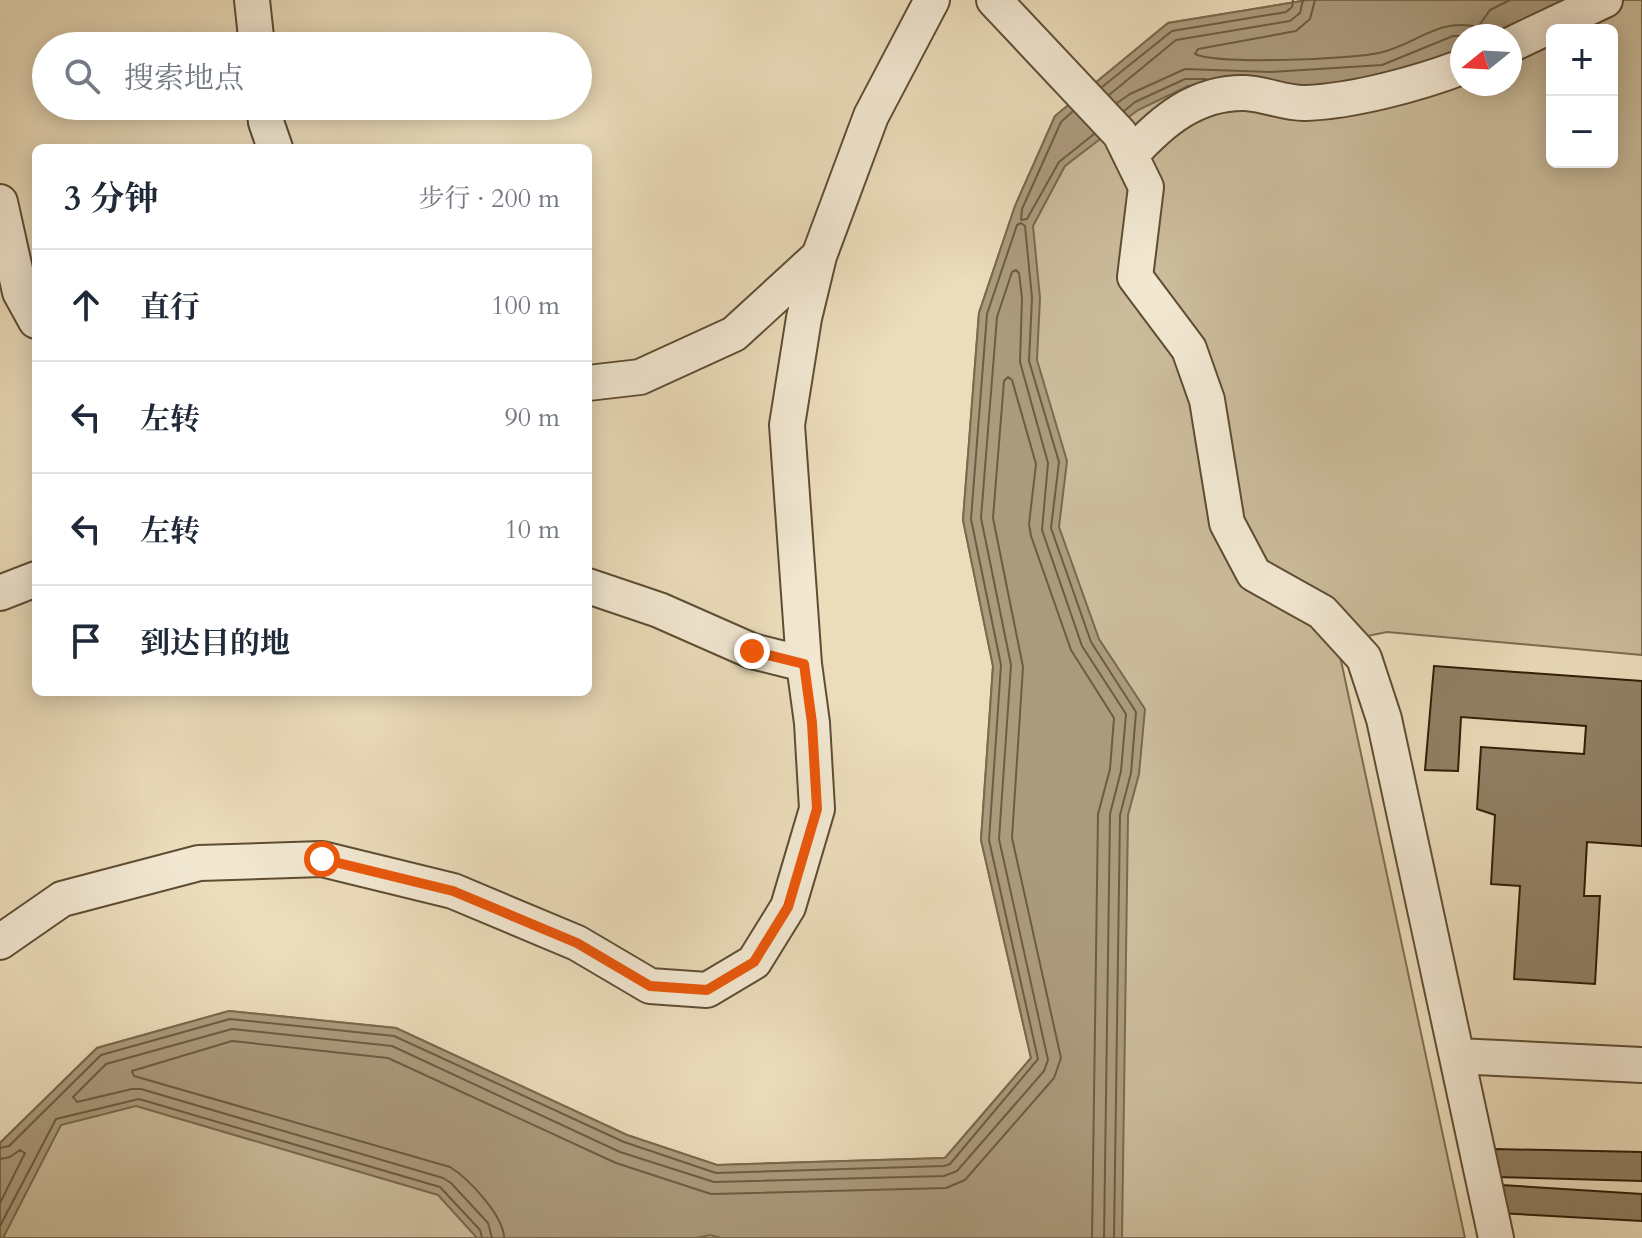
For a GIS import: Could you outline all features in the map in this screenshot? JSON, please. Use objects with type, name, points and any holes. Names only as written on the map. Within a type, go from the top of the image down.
[{"type":"street","points":[[252,0],[255,32]]},
{"type":"street","points":[[0,942],[62,899],[199,863],[322,859],[453,891],[577,943],[650,986],[707,990],[754,962],[788,907],[817,809],[787,425],[804,318],[819,256],[871,116],[932,0]]},
{"type":"street","points":[[994,0],[1073,81],[1126,144],[1146,187],[1135,277],[1189,349],[1207,400],[1227,523],[1254,574],[1322,612],[1364,658],[1384,719],[1496,1238]]},
{"type":"street","points":[[1522,39],[1605,0]]},
{"type":"street","points":[[1126,144],[1153,130],[1181,109],[1213,96],[1246,93],[1304,103],[1379,92],[1450,71]]},
{"type":"street","points":[[266,120],[274,144]]},
{"type":"street","points":[[0,202],[20,292],[32,314]]},
{"type":"street","points":[[592,383],[640,377],[734,334],[819,256]]},
{"type":"street","points":[[0,593],[32,581]]},
{"type":"street","points":[[592,587],[659,610],[752,651],[804,664]]},
{"type":"street","points":[[1457,1056],[1642,1065]]},
{"type":"shaded area","points":[[1308,0],[1642,0],[1642,655],[1387,632],[1337,642],[1465,1238],[0,1238],[0,1143],[97,1048],[229,1011],[396,1028],[627,1135],[717,1165],[945,1158],[1031,1058],[981,840],[993,666],[963,520],[979,313],[1015,206],[1055,116],[1168,23]]},
{"type":"water","points":[[1308,0],[1589,0],[1522,27],[1522,24],[1450,24],[1450,57],[1387,82],[1271,91],[1188,86],[1138,110],[1065,166],[1033,226],[1040,298],[1037,360],[1067,461],[1059,527],[1099,639],[1145,709],[1139,774],[1128,815],[1122,1238],[721,1238],[710,1235],[696,1238],[477,1238],[438,1195],[136,1106],[61,1125],[3,1238],[0,1238],[0,1143],[97,1048],[229,1011],[396,1028],[627,1135],[717,1165],[945,1158],[1031,1058],[981,840],[993,666],[963,520],[979,313],[1015,206],[1055,116],[1168,23]]},
{"type":"building","points":[[1434,666],[1642,681],[1642,846],[1587,842],[1584,896],[1600,896],[1595,984],[1514,979],[1520,886],[1491,884],[1495,815],[1477,809],[1481,747],[1584,754],[1586,726],[1461,717],[1458,771],[1425,770]]},
{"type":"building","points":[[1495,1149],[1642,1152],[1642,1181],[1495,1177]]},
{"type":"building","points":[[1501,1185],[1642,1194],[1642,1221],[1499,1213]]},
{"type":"route","points":[[322,859],[453,891],[577,943],[650,986],[707,990],[754,962],[788,907],[817,809],[812,723],[804,664],[752,651]]}]
